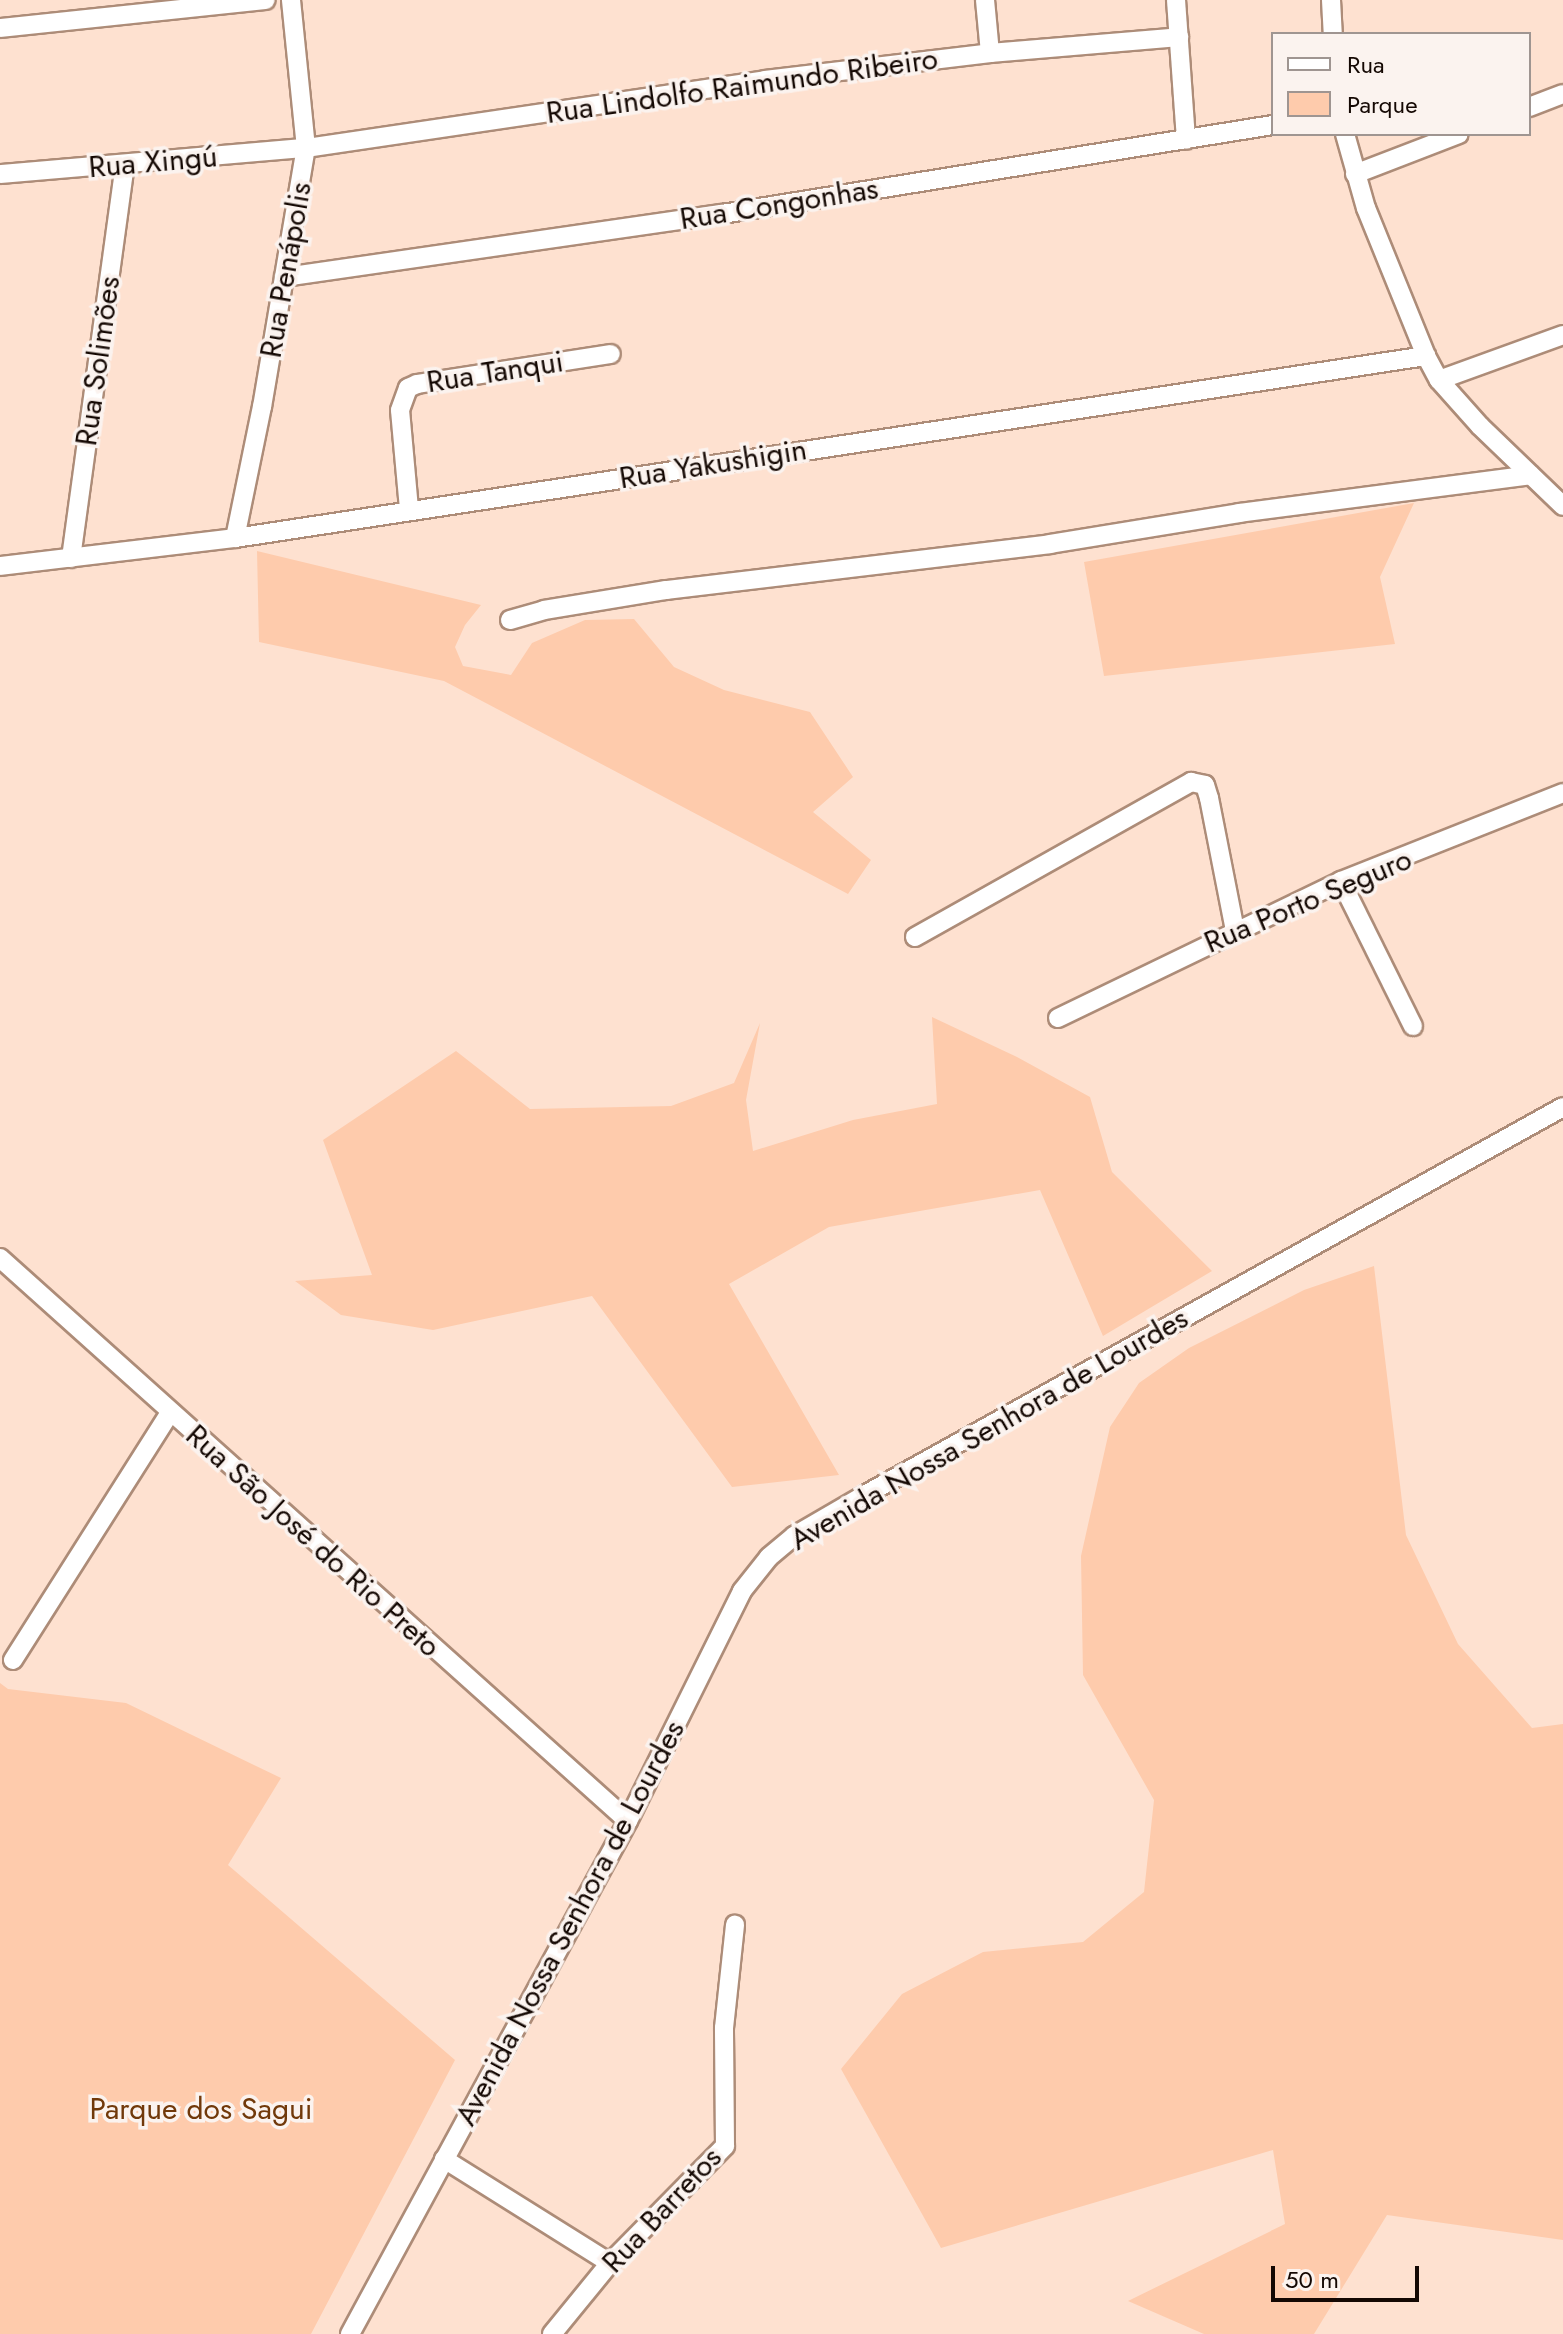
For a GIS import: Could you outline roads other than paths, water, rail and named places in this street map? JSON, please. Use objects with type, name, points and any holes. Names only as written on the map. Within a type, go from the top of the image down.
[{"type":"street","points":[[0,28],[107,9],[266,0]]},
{"type":"street","name":"Rua Penápolis","points":[[235,538],[306,148],[291,0]]},
{"type":"street","points":[[985,0],[990,53]]},
{"type":"street","points":[[1176,0],[1186,140]]},
{"type":"street","points":[[1331,0],[1333,32]]},
{"type":"street","name":"Rua Lindolfo Raimundo Ribeiro","points":[[306,148],[749,82],[990,53],[1179,37]]},
{"type":"street","points":[[1531,106],[1563,94]]},
{"type":"street","name":"Rua Congonhas","points":[[284,277],[706,216],[1271,125]]},
{"type":"street","points":[[1346,136],[1355,174],[1426,356],[1439,380],[1563,506]]},
{"type":"street","points":[[1355,174],[1454,136]]},
{"type":"street","name":"Rua Xingú","points":[[0,174],[306,148]]},
{"type":"street","name":"Rua Solimões","points":[[71,558],[125,165]]},
{"type":"street","points":[[1439,380],[1563,335]]},
{"type":"street","name":"Rua Tanqui","points":[[409,509],[400,410],[408,388],[611,354]]},
{"type":"street","name":"Rua Yakushigin","points":[[0,566],[235,538],[1426,356]]},
{"type":"street","points":[[510,620],[544,610],[666,590],[1050,544],[1239,513],[1531,475]]},
{"type":"street","points":[[915,937],[1183,785],[1199,782],[1205,785],[1209,798],[1235,930]]},
{"type":"street","name":"Rua Porto Seguro","points":[[1058,1018],[1341,881],[1441,844],[1563,793]]},
{"type":"street","points":[[1341,881],[1413,1026]]},
{"type":"street","name":"Avenida Nossa Senhora de Lourdes","points":[[350,2334],[628,1821],[742,1591],[769,1557],[794,1536],[1563,1107]]},
{"type":"street","name":"Rua São José do Rio Preto","points":[[0,1258],[628,1821]]},
{"type":"street","points":[[13,1660],[170,1413]]},
{"type":"street","name":"Rua Barretos","points":[[552,2334],[610,2263],[725,2146],[724,2028],[735,1925]]},
{"type":"street","points":[[444,2159],[610,2263]]},
{"type":"park label","name":"Parque dos Sagui","points":[[201,2109]]}]
